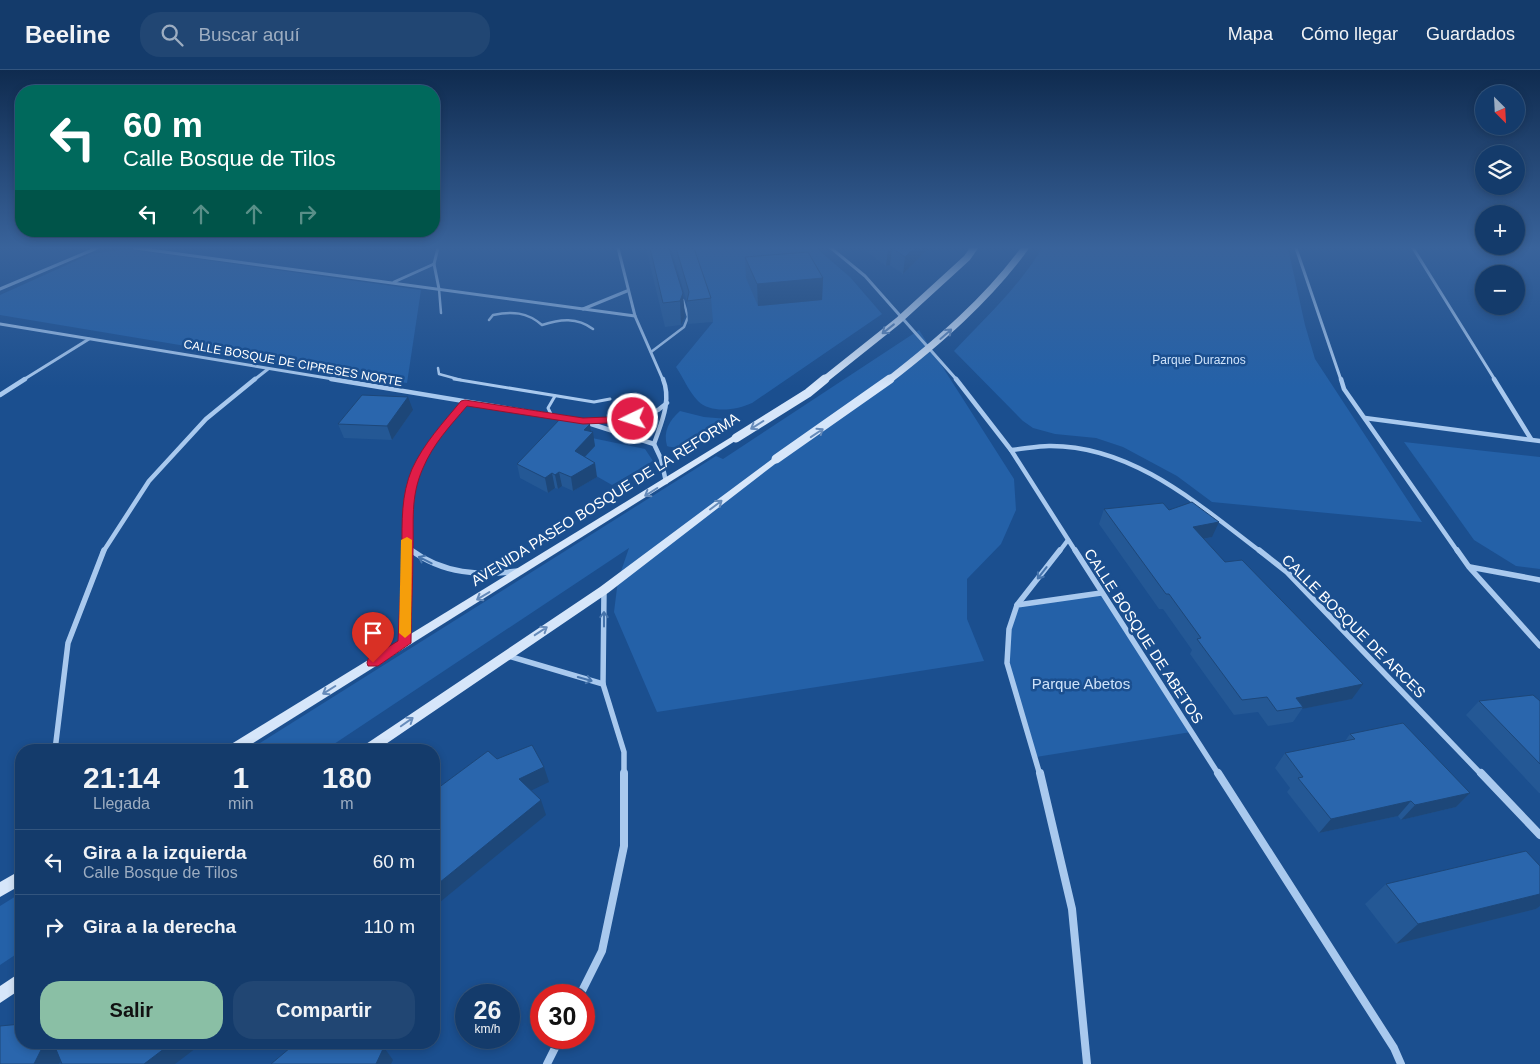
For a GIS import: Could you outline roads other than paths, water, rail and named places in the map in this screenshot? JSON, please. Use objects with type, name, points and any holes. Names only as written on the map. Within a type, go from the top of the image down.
[{"type":"main road","name":"AVENIDA PASEO BOSQUE DE LA REFORMA","points":[[242,744],[666,483],[808,393],[898,322],[928,294]]},
{"type":"main road","points":[[376,744],[504,655],[604,590],[776,460],[847,412],[948,332],[985,294]]},
{"type":"main road","points":[[0,890],[15,881]]},
{"type":"main road","points":[[0,994],[15,984]]},
{"type":"street","points":[[472,294],[635,316]]},
{"type":"street","points":[[583,309],[618,294]]},
{"type":"street","points":[[627,294],[666,387],[667,403],[654,444],[661,459],[666,483]]},
{"type":"street","name":"CALLE BOSQUE DE ABETOS","points":[[881,294],[956,379],[1011,450],[1402,1064]]},
{"type":"street","points":[[1312,294],[1344,389],[1469,567],[1540,646]]},
{"type":"street","points":[[1442,294],[1531,439]]},
{"type":"street","name":"CALLE BOSQUE DE CIPRESES NORTE","points":[[0,324],[465,403],[583,421],[654,444]]},
{"type":"street","points":[[0,395],[89,339]]},
{"type":"street","points":[[56,744],[68,644],[101,555],[149,481],[206,419],[268,369]]},
{"type":"street","points":[[404,643],[408,548],[407,507],[418,468],[437,434],[465,403]]},
{"type":"street","name":"CALLE BOSQUE DE CIPRESES NORTE","points":[[583,421],[633,419],[653,413],[667,403]]},
{"type":"street","points":[[1365,418],[1540,441]]},
{"type":"street","name":"CALLE BOSQUE DE ARCES","points":[[1011,450],[1050,446],[1097,452],[1138,467],[1192,499],[1287,572],[1540,835]]},
{"type":"street","points":[[1068,540],[1017,605],[1009,629],[1007,663],[1036,757],[1072,909],[1087,1064]]},
{"type":"street","points":[[408,548],[431,564],[464,572],[483,574],[524,570]]},
{"type":"street","points":[[1469,567],[1540,580]]},
{"type":"street","points":[[586,984],[602,951],[624,846],[624,752],[603,684],[604,590]]},
{"type":"street","points":[[1017,605],[1102,593]]},
{"type":"street","points":[[504,655],[603,684]]},
{"type":"street","points":[[547,1064],[554,1049]]},
{"type":"lane","points":[[439,294],[441,312]]},
{"type":"lane","points":[[650,352],[684,327],[688,317],[681,294]]},
{"type":"lane","points":[[489,320],[493,315],[516,312],[529,315],[542,324],[558,320],[576,320],[587,324],[593,329]]},
{"type":"lane","points":[[438,368],[439,374],[447,378],[594,402],[610,399]]},
{"type":"lane","points":[[552,416],[548,408],[556,396]]},
{"type":"park label","name":"Parque Duraznos","points":[[1199,360]]},
{"type":"park label","name":"Parque Abetos","points":[[1081,683]]}]
